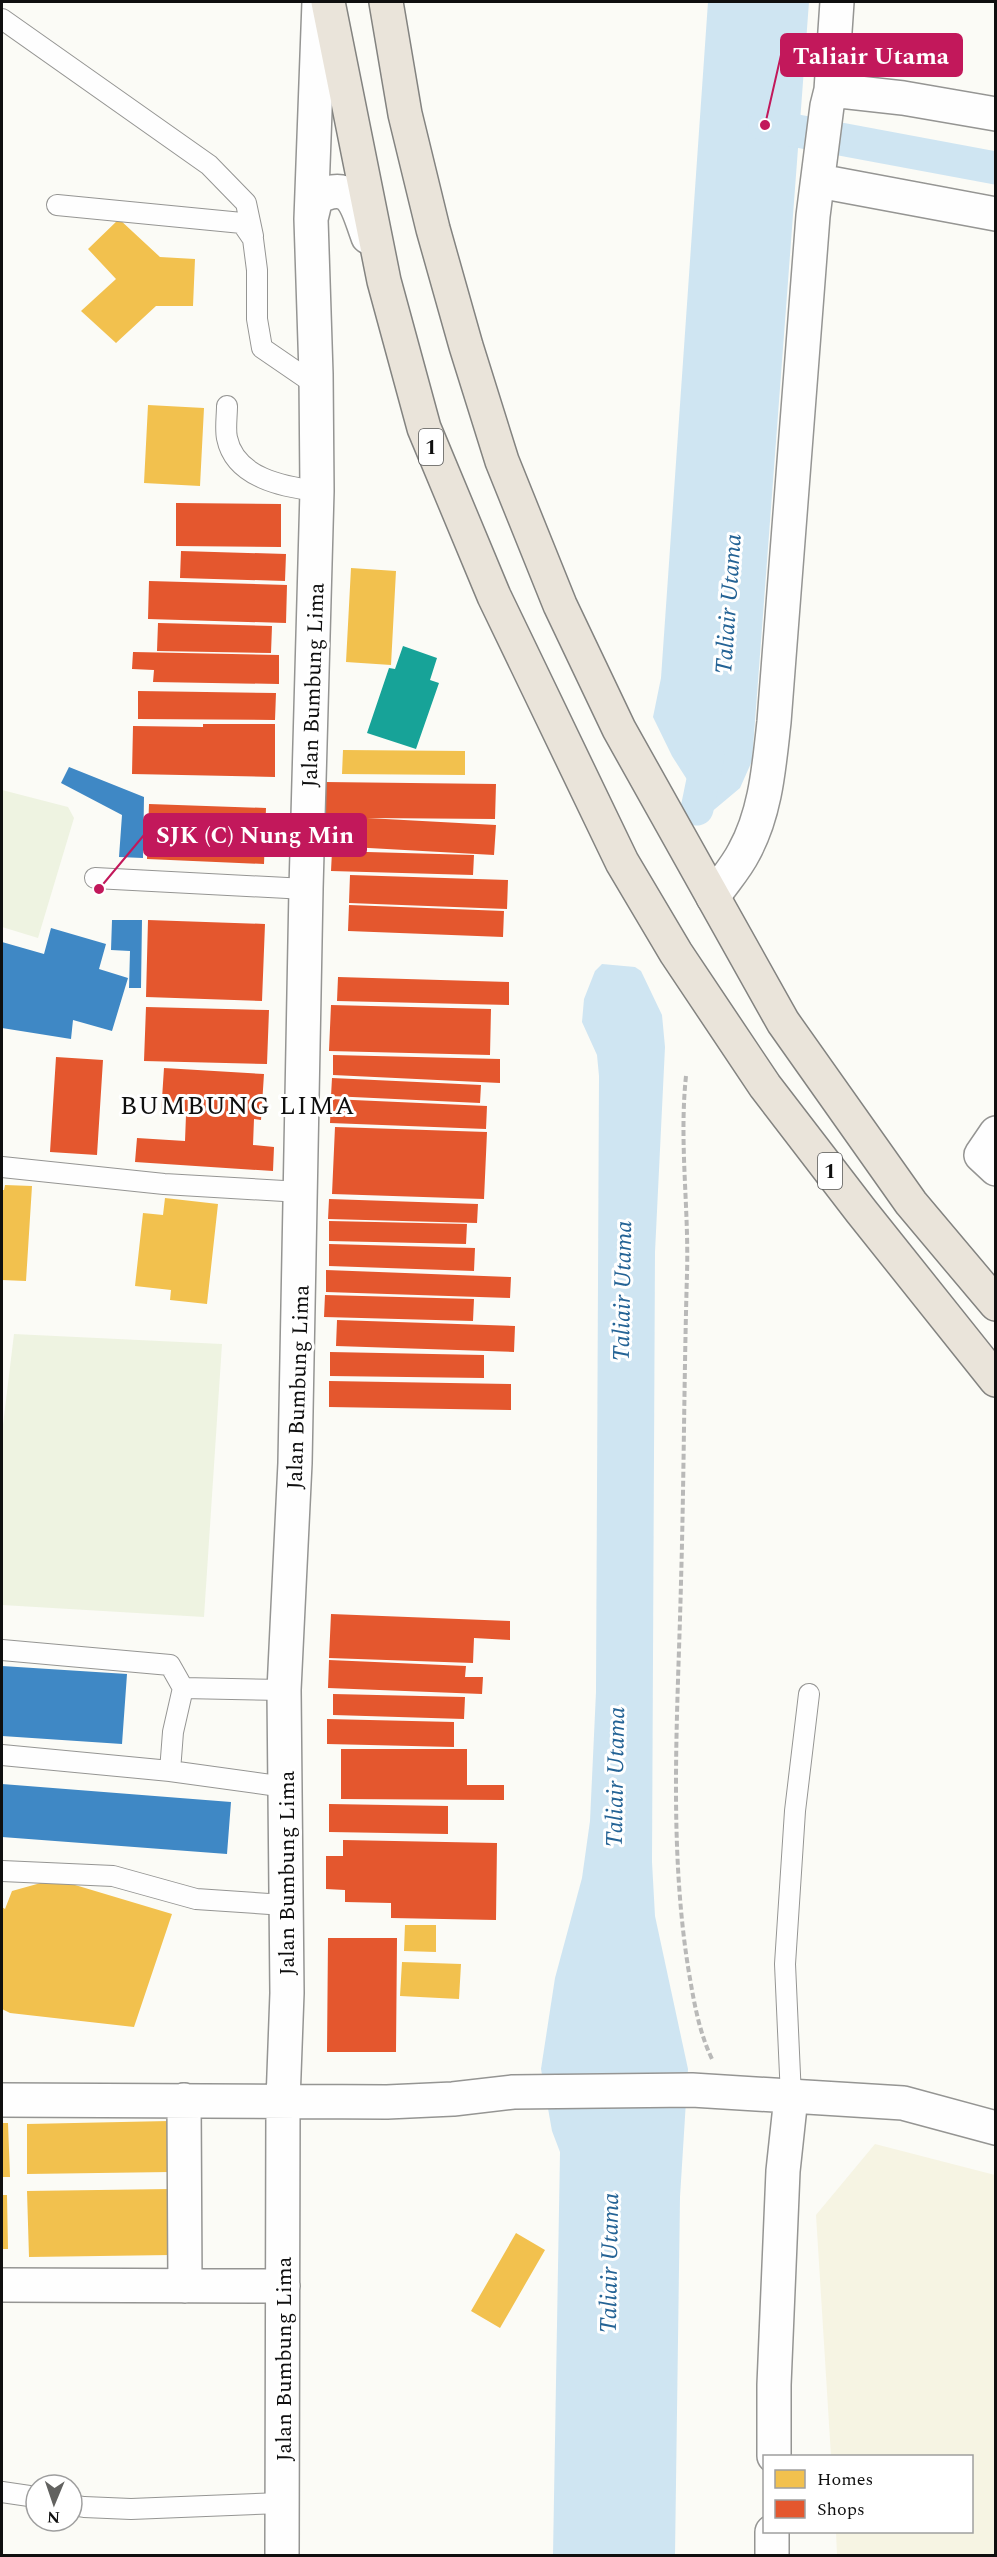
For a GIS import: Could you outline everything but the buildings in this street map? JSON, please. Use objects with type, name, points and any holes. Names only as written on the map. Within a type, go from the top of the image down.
[{"type":"highway","name":"1","points":[[328,2],[384,280],[424,428],[494,596],[622,862],[676,953],[765,1086],[996,1380]]},
{"type":"highway","name":"1","points":[[386,2],[405,114],[433,228],[466,346],[502,461],[560,605],[619,729],[783,1022],[912,1203],[996,1304]]},
{"type":"street","name":"Jalan Bumbung Lima","points":[[282,2556],[283,2101],[287,1993],[284,1690],[295,1463],[306,889],[317,492],[311,219],[319,2]]},
{"type":"street","points":[[707,886],[748,845],[767,782],[774,722],[813,216],[829,98],[837,2]]},
{"type":"street","points":[[829,98],[903,98],[996,114]]},
{"type":"street","points":[[820,174],[996,214]]},
{"type":"street","points":[[311,219],[316,198],[330,191],[344,191],[354,199],[384,280]]},
{"type":"street","points":[[996,1133],[981,1155],[996,1169]]},
{"type":"street","points":[[2,2100],[387,2102],[453,2099],[513,2092],[692,2090],[903,2103],[996,2128]]},
{"type":"street","points":[[774,2455],[774,2385],[783,2171],[791,2097]]},
{"type":"street","points":[[184,2100],[185,2286]]},
{"type":"street","points":[[2,2285],[283,2286]]},
{"type":"street","points":[[772,2533],[772,2556]]},
{"type":"lane","points":[[2,19],[209,165],[246,203],[257,270],[257,320],[262,348],[316,385]]},
{"type":"lane","points":[[57,205],[242,223],[253,239]]},
{"type":"lane","points":[[227,406],[227,439],[238,463],[282,487],[317,492]]},
{"type":"lane","points":[[95,878],[306,889]]},
{"type":"lane","points":[[2,1167],[164,1184],[301,1192]]},
{"type":"lane","points":[[2,1650],[170,1665],[183,1688],[173,1732],[170,1771]]},
{"type":"lane","points":[[183,1688],[284,1690]]},
{"type":"lane","points":[[791,2097],[784,1964],[795,1811],[809,1694]]},
{"type":"lane","points":[[2,1755],[170,1771],[285,1787]]},
{"type":"lane","points":[[2,1871],[113,1876],[196,1899],[285,1905]]},
{"type":"lane","points":[[2,2492],[24,2495]]},
{"type":"lane","points":[[84,2507],[149,2508],[282,2504]]},
{"type":"path","points":[[686,1076],[683,1106],[687,1270],[677,1721],[682,1925],[696,2009],[707,2049],[718,2071],[738,2092]]},
{"type":"shaded area","points":[[875,2144],[995,2175],[995,2555],[837,2555],[836,2533],[973,2533],[973,2455],[831,2455],[816,2215]]},
{"type":"green space","points":[[2,790],[68,807],[74,818],[38,938],[2,927]]},
{"type":"green space","points":[[14,1334],[222,1344],[204,1617],[2,1605],[2,1433]]},
{"type":"water","points":[[708,2],[809,2],[752,761],[740,788],[709,814],[672,756],[653,717],[661,678]]},
{"type":"water","points":[[602,964],[635,967],[641,971],[662,1015],[665,1047],[655,1252],[652,1862],[655,1916],[688,2069],[680,2197],[675,2555],[553,2555],[560,2152],[552,2131],[541,2069],[555,1978],[582,1878],[590,1821],[596,1692],[599,1076],[597,1055],[582,1022],[584,999],[595,971]]},
{"type":"waterway","points":[[765,125],[996,168]]},
{"type":"waterway","name":"Taliair Utama","points":[[697,809],[708,756]]},
{"type":"place","name":"Taliair Utama","points":[[765,125]]},
{"type":"place","name":"SJK (C) Nung Min","points":[[99,889]]},
{"type":"district","name":"BUMBUNG LIMA","points":[[238,1105]]}]
